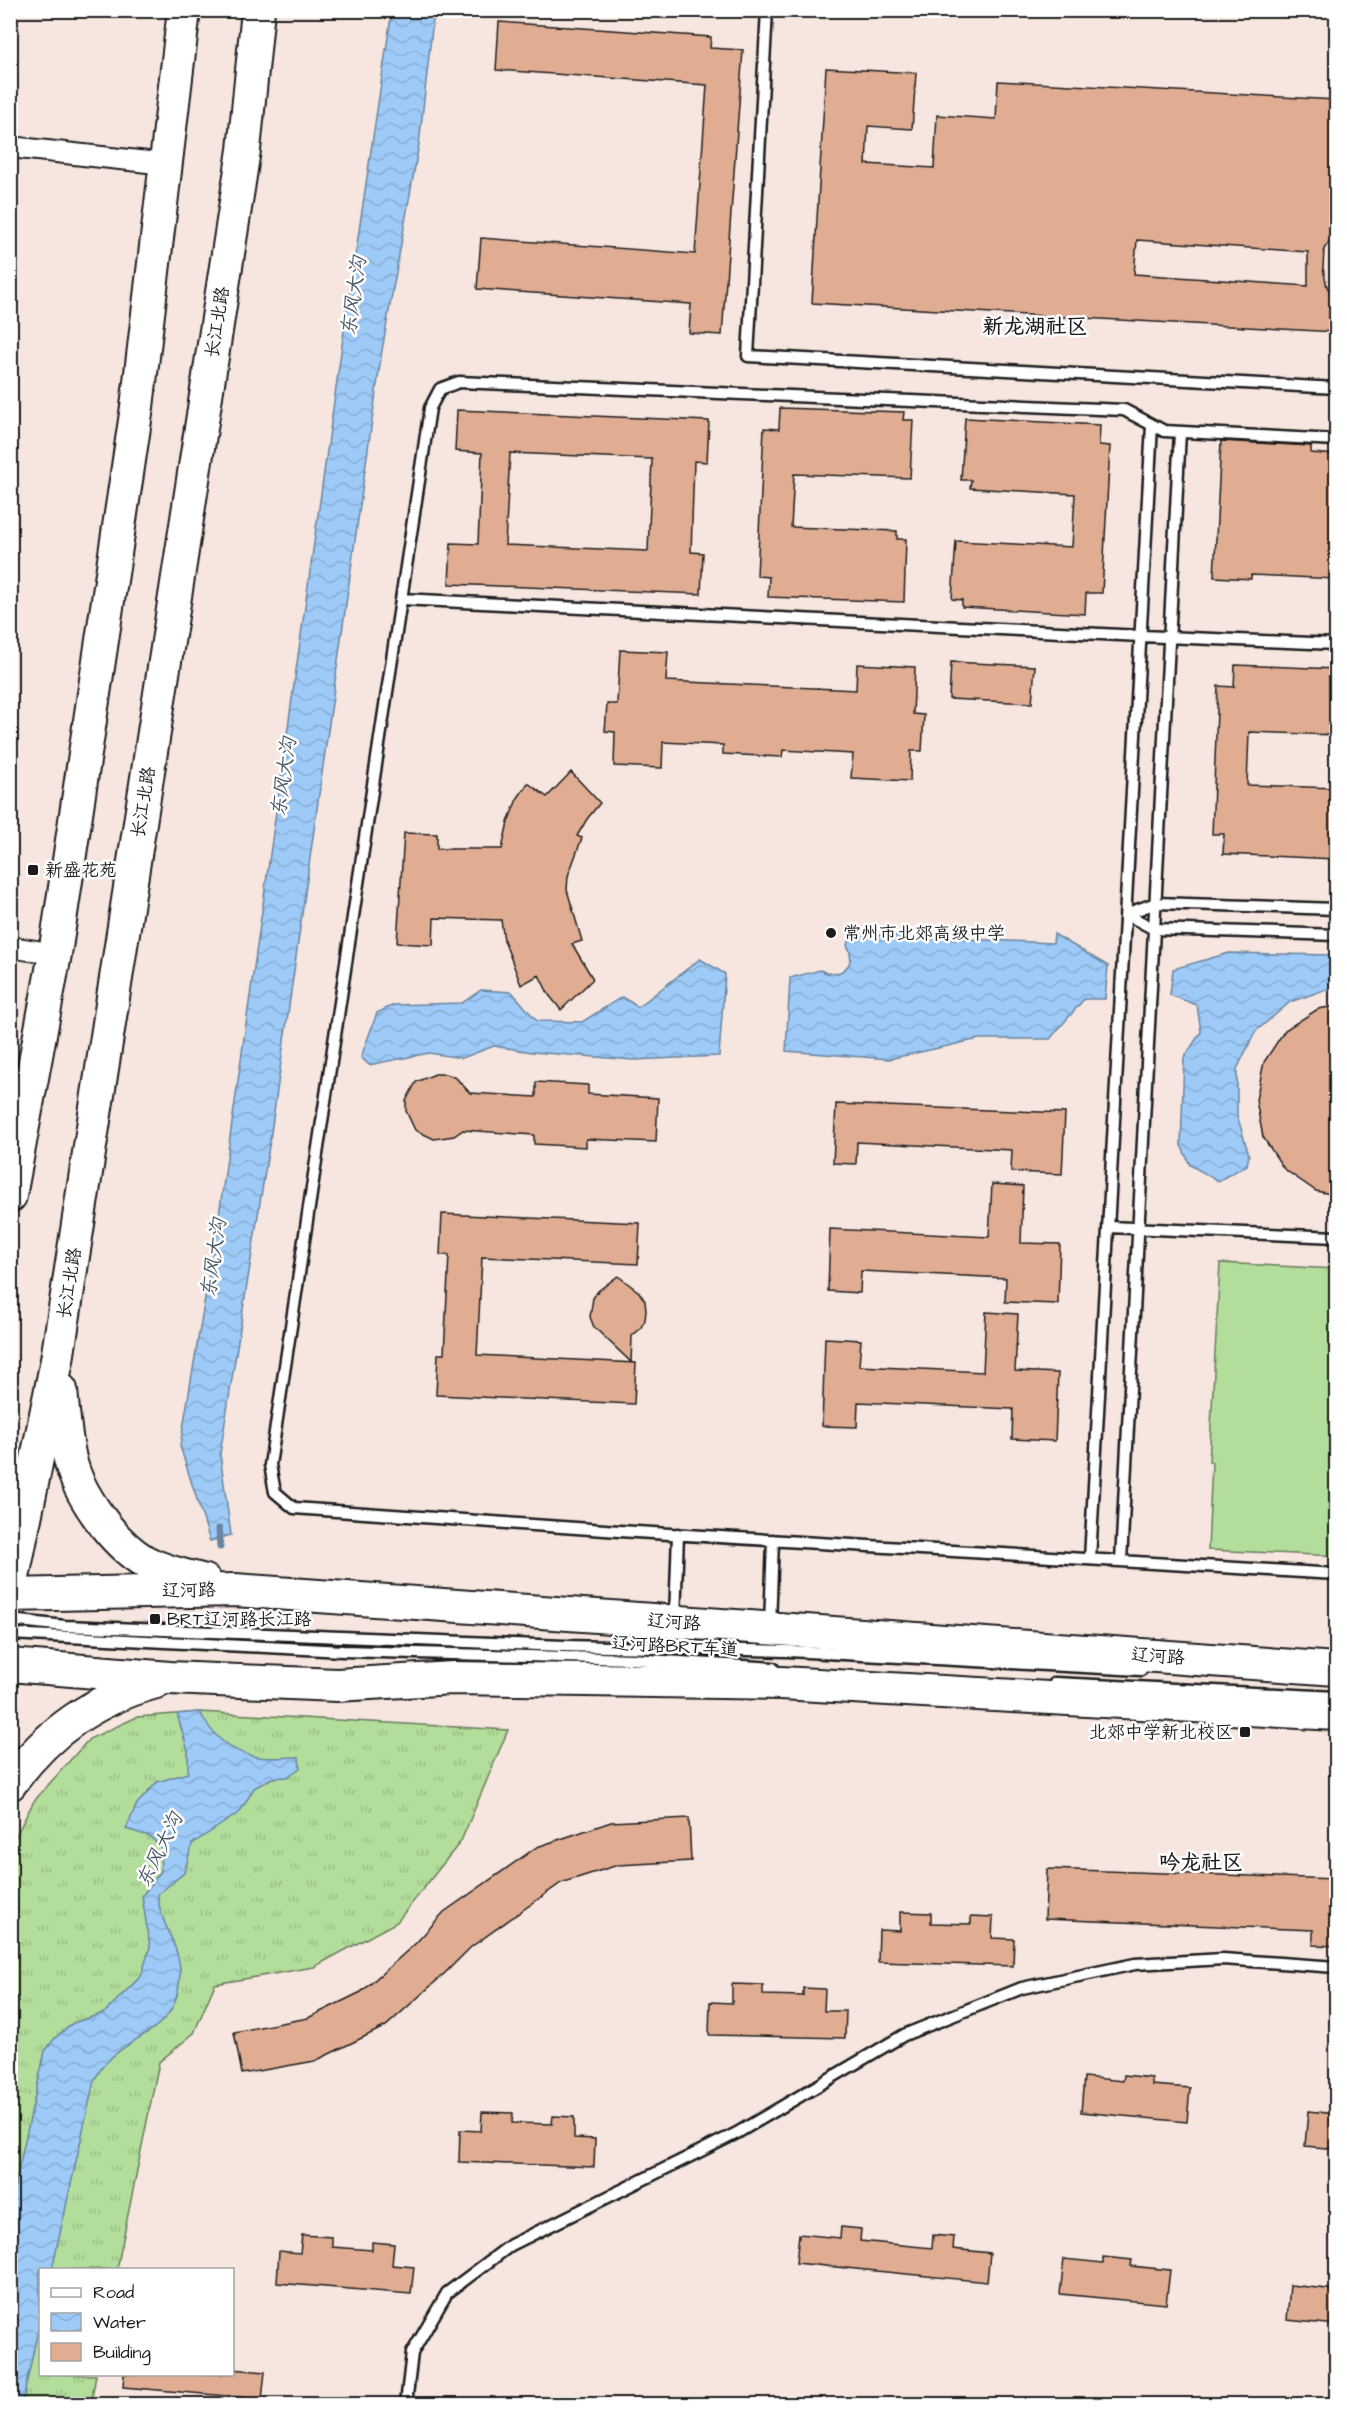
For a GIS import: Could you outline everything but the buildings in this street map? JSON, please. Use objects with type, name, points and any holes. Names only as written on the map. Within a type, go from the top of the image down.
[{"type":"main road","points":[[10,1196],[55,954],[137,407],[184,10]]},
{"type":"main road","name":"长江北路","points":[[10,1593],[57,1360],[244,150],[258,10]]},
{"type":"main road","points":[[57,1360],[70,1461],[82,1490],[102,1521],[129,1548],[145,1561],[188,1584]]},
{"type":"main road","name":"辽河路","points":[[10,1593],[188,1584],[235,1590],[675,1623],[1336,1669]]},
{"type":"main road","points":[[10,1665],[217,1681],[337,1685],[453,1678],[781,1683],[1336,1714]]},
{"type":"main road","points":[[10,1784],[28,1759],[56,1732],[101,1702],[134,1688],[173,1678]]},
{"type":"street","points":[[10,147],[166,164]]},
{"type":"street","points":[[10,947],[55,954]]},
{"type":"lane","points":[[767,10],[748,356],[1336,388]]},
{"type":"lane","points":[[1336,440],[1164,431],[1124,410],[459,382],[440,389],[430,408],[270,1465],[275,1492],[294,1508],[1336,1574]]},
{"type":"lane","points":[[1090,1559],[1152,425]]},
{"type":"lane","points":[[1121,1561],[1180,432]]},
{"type":"lane","points":[[401,598],[1336,644]]},
{"type":"lane","points":[[1126,914],[1156,903],[1336,909]]},
{"type":"lane","points":[[1126,914],[1154,929],[1336,935]]},
{"type":"lane","points":[[1109,1227],[1336,1237]]},
{"type":"lane","points":[[675,1623],[678,1534]]},
{"type":"lane","points":[[770,1629],[773,1540]]},
{"type":"lane","name":"辽河路BRT车道","points":[[10,1620],[65,1626],[229,1633],[788,1651],[1148,1671]]},
{"type":"lane","name":"辽河路BRT车道","points":[[10,1634],[176,1644],[633,1659],[781,1668]]},
{"type":"lane","points":[[1278,1676],[1336,1679]]},
{"type":"lane","points":[[1041,1682],[1336,1697]]},
{"type":"lane","points":[[406,2404],[412,2354],[447,2293],[511,2245],[737,2133],[904,2035],[1022,1988],[1135,1964],[1223,1959],[1336,1967]]},
{"type":"green space","points":[[1220,1263],[1336,1269],[1336,1556],[1208,1550],[1212,1462],[1209,1462]]},
{"type":"green space","points":[[200,1712],[508,1730],[461,1841],[397,1922],[314,1967],[215,1984],[194,2033],[159,2062],[117,2268],[39,2268],[39,2376],[96,2376],[91,2404],[11,2404],[10,1847],[34,1801],[89,1739],[137,1717]]},
{"type":"water","points":[[392,10],[434,11],[419,144],[382,350],[270,1140],[220,1454],[231,1535],[210,1541],[180,1446],[219,1215],[343,338]]},
{"type":"water","points":[[854,934],[1053,943],[1054,934],[1108,966],[1105,999],[1084,999],[1050,1039],[979,1039],[889,1059],[786,1051],[790,978],[820,970],[834,974],[845,969],[850,959],[847,945]]},
{"type":"water","points":[[1229,953],[1336,955],[1336,986],[1290,1002],[1255,1032],[1237,1069],[1237,1115],[1249,1155],[1247,1165],[1218,1181],[1190,1165],[1181,1145],[1184,1058],[1201,1032],[1197,1005],[1170,995],[1173,969]]},
{"type":"water","points":[[700,959],[725,974],[719,1056],[634,1060],[532,1052],[494,1046],[462,1058],[429,1053],[369,1065],[361,1057],[377,1013],[393,1005],[462,1003],[481,990],[512,992],[537,1021],[582,1022],[622,997],[638,1007]]},
{"type":"water","points":[[200,1712],[216,1735],[230,1747],[257,1757],[299,1757],[300,1768],[287,1777],[272,1778],[254,1788],[240,1812],[192,1844],[184,1873],[158,1894],[162,1914],[179,1963],[177,1994],[172,2009],[163,2020],[116,2054],[103,2067],[94,2081],[52,2268],[39,2268],[39,2326],[22,2404],[11,2404],[11,2203],[45,2051],[55,2038],[73,2023],[104,2013],[141,1976],[150,1947],[142,1896],[161,1871],[160,1846],[149,1836],[126,1829],[137,1804],[157,1782],[188,1773],[188,1751],[177,1714]]},
{"type":"waterway","name":"东风大沟","points":[[219,1529],[220,1547]]},
{"type":"place","name":"新盛花苑","points":[[33,870]]},
{"type":"place","name":"常州市北郊高级中学","points":[[831,933]]},
{"type":"place","name":"BRT辽河路长江路","points":[[155,1619]]},
{"type":"place","name":"北郊中学新北校区","points":[[1245,1732]]},
{"type":"district","name":"新龙湖社区","points":[[1035,326]]},
{"type":"district","name":"吟龙社区","points":[[1201,1862]]}]
